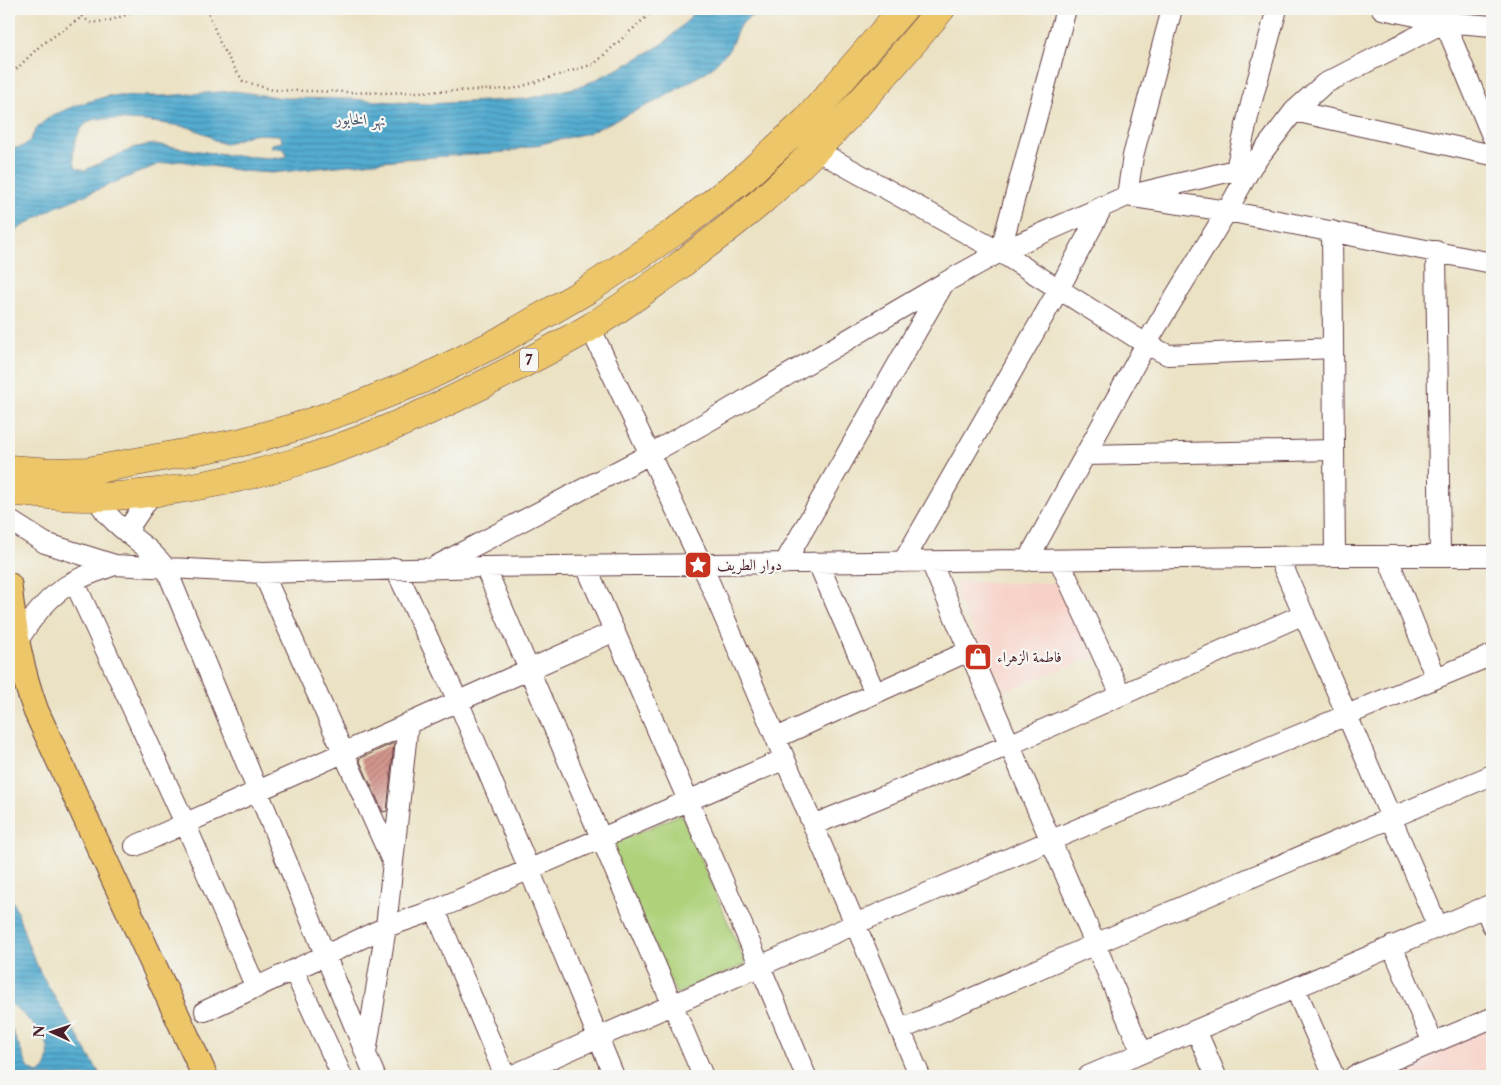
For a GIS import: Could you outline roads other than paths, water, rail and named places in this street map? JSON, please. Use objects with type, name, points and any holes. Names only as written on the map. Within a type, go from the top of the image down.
[{"type":"highway","name":"7","points":[[9,470],[88,471],[242,442],[296,428],[421,380],[496,343],[589,289],[674,233],[743,179],[806,121],[903,9]]},
{"type":"highway","name":"7","points":[[9,491],[95,497],[189,488],[252,475],[317,456],[369,438],[439,406],[590,327],[649,288],[700,250],[759,203],[816,150],[910,48],[941,9]]},
{"type":"main road","points":[[9,585],[16,644],[25,682],[36,711],[206,1076]]},
{"type":"street","points":[[1000,252],[1066,9]]},
{"type":"street","points":[[1127,196],[1134,156],[1172,9]]},
{"type":"street","points":[[1027,561],[1146,344],[1227,211],[1244,167],[1251,104],[1277,9]]},
{"type":"street","points":[[1382,9],[1442,15],[1492,26]]},
{"type":"street","points":[[432,568],[650,454],[1000,252],[1127,196],[1244,167],[1294,111],[1324,84],[1442,15]]},
{"type":"street","points":[[1442,15],[1492,136]]},
{"type":"street","points":[[1294,111],[1492,154]]},
{"type":"street","points":[[816,150],[1000,252],[1146,344],[1168,355],[1333,348]]},
{"type":"street","points":[[1127,196],[1227,211],[1492,263]]},
{"type":"street","points":[[903,562],[1059,289],[1103,206]]},
{"type":"street","points":[[1332,231],[1335,556]]},
{"type":"street","points":[[1436,251],[1440,556]]},
{"type":"street","points":[[784,564],[944,283]]},
{"type":"street","points":[[590,327],[702,565],[920,1076]]},
{"type":"street","points":[[1085,455],[1334,450]]},
{"type":"street","points":[[88,471],[95,497],[103,510],[166,568],[375,1076]]},
{"type":"street","points":[[128,534],[132,523],[153,492]]},
{"type":"street","points":[[9,520],[45,543],[115,565],[263,572],[395,568],[1335,556],[1492,556]]},
{"type":"street","points":[[1387,556],[1436,678]]},
{"type":"street","points":[[1279,557],[1438,927]]},
{"type":"street","points":[[1059,560],[1122,695]]},
{"type":"street","points":[[931,562],[1142,1053]]},
{"type":"street","points":[[818,563],[875,693]]},
{"type":"street","points":[[16,644],[31,619],[51,598],[74,581],[115,565]]},
{"type":"street","points":[[586,566],[806,1076]]},
{"type":"street","points":[[485,567],[704,1076]]},
{"type":"street","points":[[395,568],[458,701],[530,869],[614,1076]]},
{"type":"street","points":[[263,572],[393,862]]},
{"type":"street","points":[[74,581],[185,823],[256,988]]},
{"type":"street","points":[[813,825],[1009,744],[1304,614]]},
{"type":"street","points":[[135,846],[614,631]]},
{"type":"street","points":[[776,738],[969,651]]},
{"type":"street","points":[[511,1076],[855,924],[1492,655]]},
{"type":"street","points":[[366,1053],[386,928],[408,723]]},
{"type":"street","points":[[205,1011],[386,928],[435,910],[785,759]]},
{"type":"street","points":[[900,1030],[1095,944],[1492,775]]},
{"type":"street","points":[[435,910],[505,1076]]},
{"type":"street","points":[[1088,1076],[1438,927],[1490,912]]},
{"type":"street","points":[[1392,946],[1433,1043]]},
{"type":"street","points":[[294,971],[342,1076]]},
{"type":"street","points":[[1295,988],[1334,1076]]},
{"type":"street","points":[[1354,1076],[1492,1018]]},
{"type":"street","points":[[1196,1030],[1216,1076]]},
{"type":"water","name":"نهر الخابور","points":[[694,9],[769,9],[748,18],[739,27],[729,50],[709,70],[661,99],[588,133],[506,152],[403,159],[272,173],[242,171],[180,161],[159,164],[54,208],[9,234],[9,149],[21,147],[29,142],[36,129],[49,117],[74,106],[108,96],[162,96],[234,91],[284,98],[351,99],[426,104],[526,99],[582,86],[622,67],[663,44],[690,18]],"holes":[[[94,119],[145,121],[188,127],[208,135],[215,141],[226,144],[252,134],[278,135],[281,137],[282,142],[271,144],[271,147],[284,149],[287,155],[273,158],[225,155],[155,144],[136,147],[85,170],[77,168],[74,163],[73,150],[77,136],[90,121]]]},
{"type":"water","points":[[9,893],[40,972],[101,1076],[15,1076],[9,1065],[9,1023],[28,1067],[38,1073],[47,1064],[48,1048],[31,1023],[9,1003]]},
{"type":"place","name":"دوار الطريف","points":[[698,565]]},
{"type":"place","name":"فاطمة الزهراء","points":[[978,657]]}]
